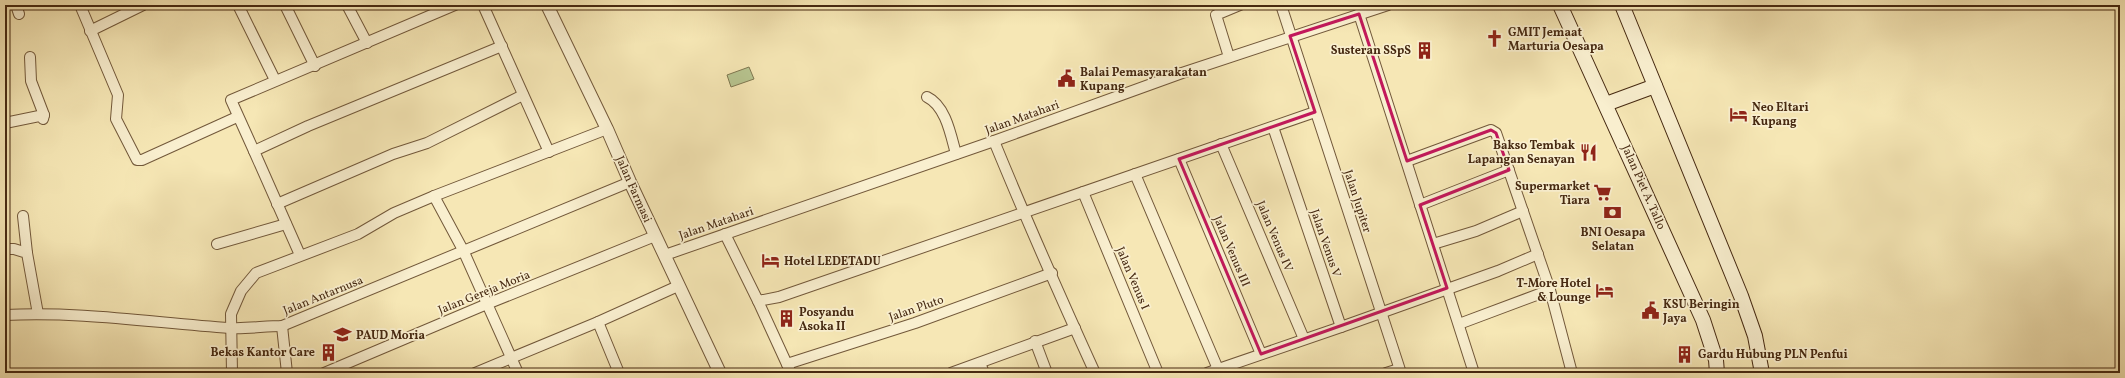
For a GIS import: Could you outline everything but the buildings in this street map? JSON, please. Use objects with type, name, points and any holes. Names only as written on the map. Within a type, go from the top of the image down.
[{"type":"main road","name":"Jalan Piet A. Tallo","points":[[1560,5],[1703,320],[1716,360],[1717,373]]},
{"type":"main road","points":[[1622,5],[1741,296],[1755,336],[1762,373]]},
{"type":"main road","points":[[1606,104],[1655,86]]},
{"type":"street","points":[[80,5],[118,95],[116,119],[137,160],[142,160],[237,117]]},
{"type":"street","points":[[90,31],[143,5]]},
{"type":"street","points":[[238,5],[275,80]]},
{"type":"street","points":[[285,5],[315,66]]},
{"type":"street","points":[[347,5],[367,43]]},
{"type":"street","points":[[300,255],[254,151],[237,117],[231,100],[275,80],[315,66],[455,5]]},
{"type":"street","points":[[483,5],[549,152]]},
{"type":"street","name":"Jalan Farmasi","points":[[547,5],[607,129],[678,286],[720,373]]},
{"type":"street","points":[[1229,57],[1216,15],[1240,5]]},
{"type":"street","name":"Jalan Jupiter","points":[[1281,5],[1400,371]]},
{"type":"street","name":"Jalan Matahari","points":[[665,255],[994,141],[1361,11],[1388,5]]},
{"type":"street","points":[[1361,11],[1408,161],[1420,205],[1474,373]]},
{"type":"street","points":[[254,151],[308,126],[502,46]]},
{"type":"street","points":[[5,123],[43,117],[31,81],[29,71],[30,57]]},
{"type":"street","points":[[277,204],[393,154],[426,143],[523,95]]},
{"type":"street","points":[[927,97],[935,102],[942,114],[956,154]]},
{"type":"street","points":[[758,301],[779,297],[1315,112]]},
{"type":"street","name":"Jalan Venus V","points":[[1273,127],[1341,327]]},
{"type":"street","points":[[232,373],[230,314],[241,291],[256,273],[358,234],[394,213],[434,196],[607,129]]},
{"type":"street","points":[[1408,161],[1491,130],[1496,133],[1550,290],[1572,373]]},
{"type":"street","points":[[994,141],[1023,212],[1052,273],[1095,373]]},
{"type":"street","name":"Jalan Venus IV","points":[[1221,144],[1304,339]]},
{"type":"street","name":"Jalan Venus III","points":[[1179,159],[1262,354]]},
{"type":"street","points":[[1420,205],[1509,170]]},
{"type":"street","points":[[1135,174],[1218,369]]},
{"type":"street","name":"Jalan Antarnusa","points":[[5,315],[38,314],[104,316],[231,328],[282,326],[630,182]]},
{"type":"street","name":"Jalan Venus I","points":[[1083,192],[1158,373]]},
{"type":"street","points":[[434,196],[463,250],[518,373]]},
{"type":"street","points":[[1433,244],[1476,231],[1523,211]]},
{"type":"street","points":[[23,216],[27,253],[38,314]]},
{"type":"street","points":[[217,244],[286,224]]},
{"type":"street","points":[[726,234],[789,369]]},
{"type":"street","name":"Jalan Gereja Moria","points":[[324,373],[487,304],[655,236]]},
{"type":"street","points":[[5,249],[14,249],[27,253]]},
{"type":"street","points":[[1207,373],[1498,271],[1538,254]]},
{"type":"street","name":"Jalan Pluto","points":[[789,369],[1052,273]]},
{"type":"street","points":[[475,373],[598,322],[678,286]]},
{"type":"street","points":[[1459,324],[1550,290]]},
{"type":"street","points":[[598,322],[619,373]]},
{"type":"street","points":[[282,326],[286,373]]},
{"type":"street","points":[[950,373],[980,363],[1035,341],[1075,328]]},
{"type":"street","points":[[1035,341],[1047,373]]},
{"type":"street","points":[[980,363],[984,373]]},
{"type":"street","points":[[1386,373],[1400,371]]},
{"type":"highlighted area","points":[[1359,14],[1407,161],[1491,130],[1496,133],[1509,170],[1420,205],[1447,288],[1261,354],[1179,159],[1315,112],[1290,36]]},
{"type":"green space","points":[[749,67],[754,79],[731,87],[727,75]]},
{"type":"place","name":"GMIT Jemaat Marturia Oesapa","points":[[1495,39]]},
{"type":"place","name":"Susteran SSpS","points":[[1424,50]]},
{"type":"place","name":"Balai Pemasyarakatan Kupang","points":[[1067,79]]},
{"type":"place","name":"Neo Eltari Kupang","points":[[1739,114]]},
{"type":"place","name":"Bakso Tembak Lapangan Senayan","points":[[1588,152]]},
{"type":"place","name":"Supermarket Tiara","points":[[1603,193]]},
{"type":"place","name":"BNI Oesapa Selatan","points":[[1613,213]]},
{"type":"place","name":"Hotel LEDETADU","points":[[771,261]]},
{"type":"place","name":"T-More Hotel & Lounge","points":[[1604,290]]},
{"type":"place","name":"KSU Beringin Jaya","points":[[1650,311]]},
{"type":"place","name":"Posyandu Asoka II","points":[[786,319]]},
{"type":"place","name":"PAUD Moria","points":[[343,335]]},
{"type":"place","name":"Bekas Kantor Care","points":[[328,352]]},
{"type":"place","name":"Gardu Hubung PLN Penfui","points":[[1685,354]]}]
